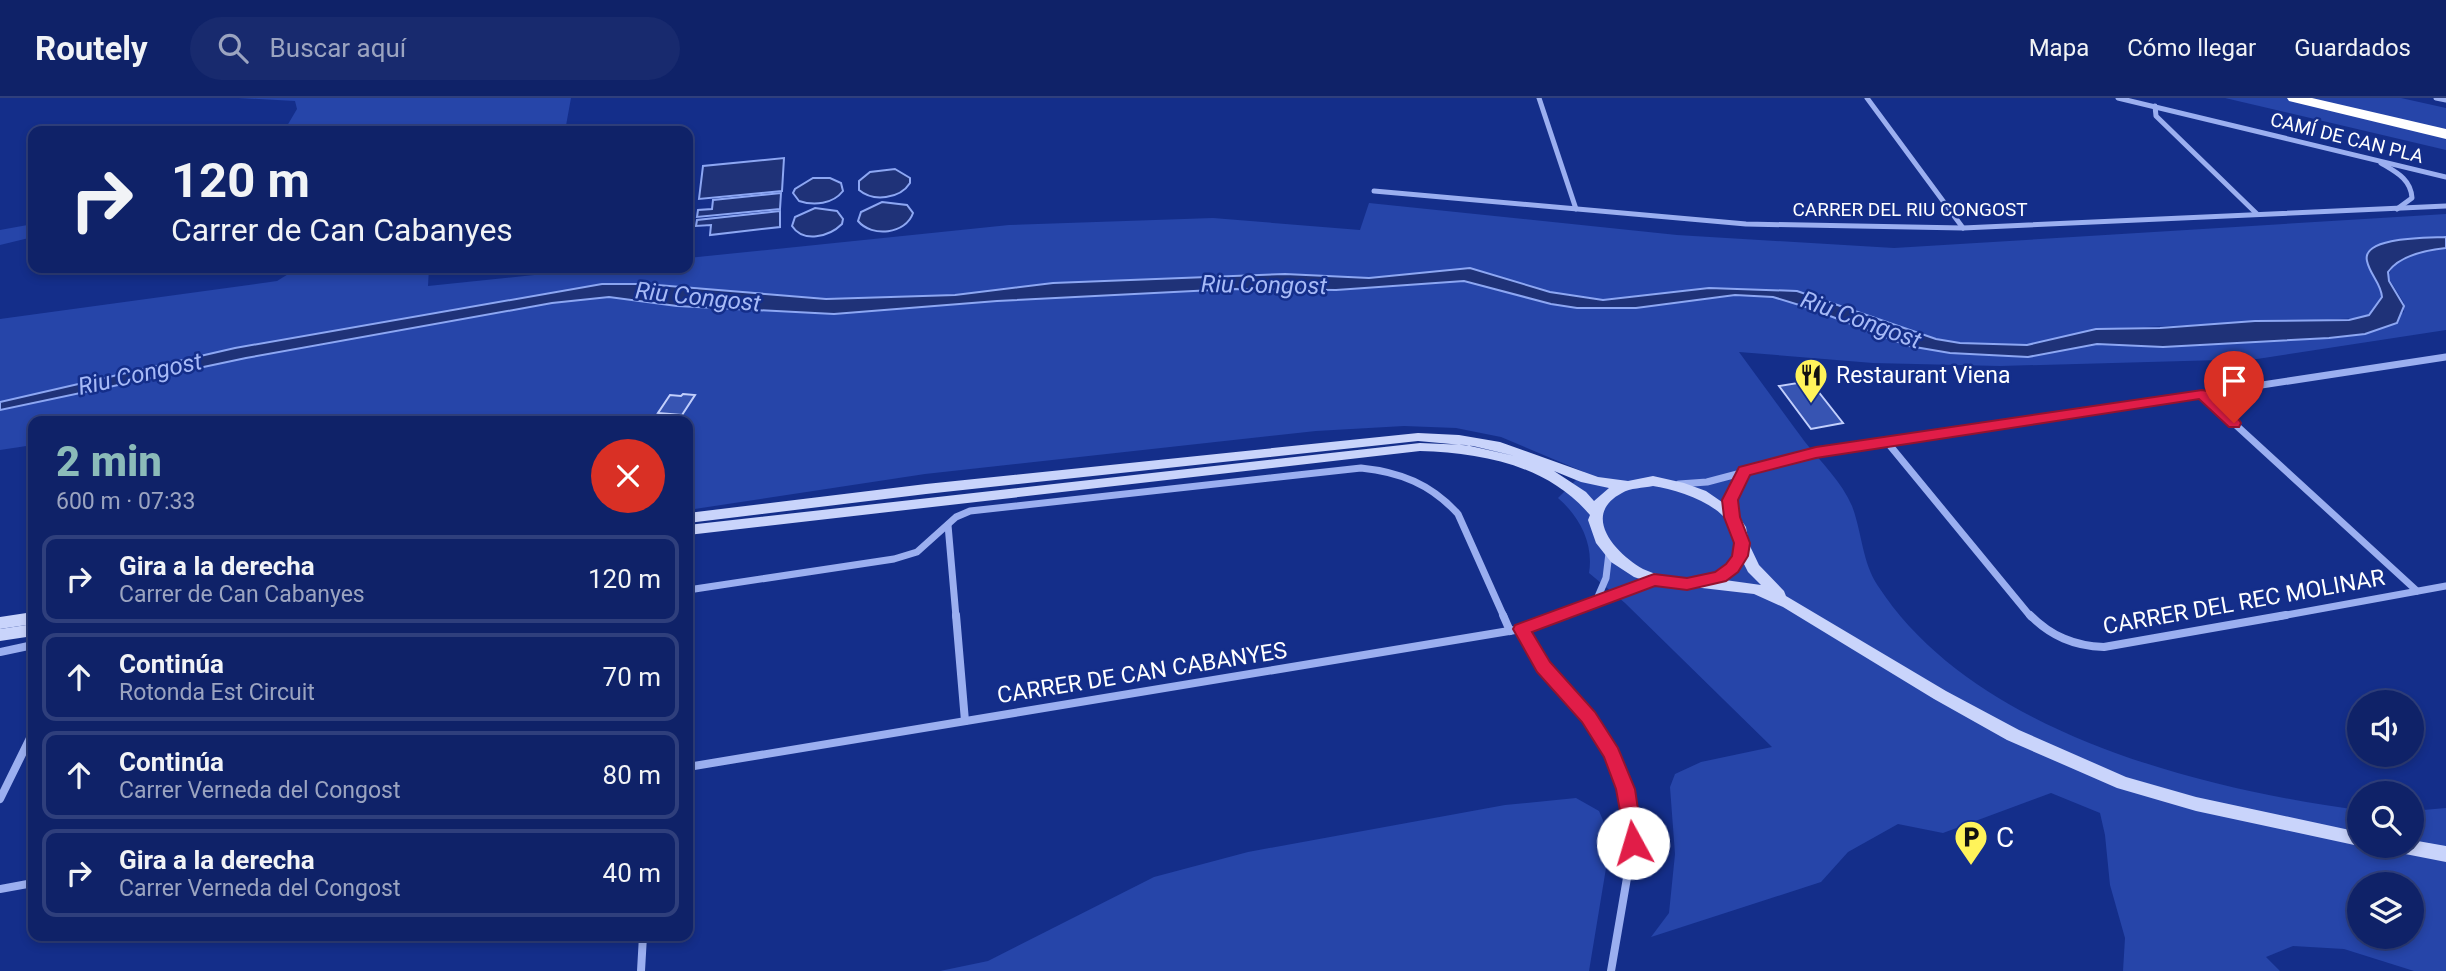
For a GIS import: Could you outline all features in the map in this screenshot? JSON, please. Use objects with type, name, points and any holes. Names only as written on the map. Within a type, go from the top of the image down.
[{"type":"highway","points":[[2294,98],[2446,134]]},
{"type":"highway","points":[[2354,98],[2446,120]]},
{"type":"street","points":[[1539,98],[1576,209]]},
{"type":"street","points":[[1867,98],[1963,228]]},
{"type":"street","name":"CAMÍ DE CAN PLA","points":[[2118,98],[2446,177]]},
{"type":"street","points":[[2436,98],[2446,100]]},
{"type":"street","points":[[2155,106],[2156,116],[2257,214]]},
{"type":"street","points":[[2374,159],[2401,176],[2411,187],[2412,198],[2397,209]]},
{"type":"street","name":"CARRER DEL RIU CONGOST","points":[[1374,191],[1746,224],[1963,228],[2446,206]]},
{"type":"street","points":[[693,517],[1418,437],[1462,439],[1500,446],[1594,483],[1625,485],[1653,481],[1692,485],[1816,453],[2446,358]]},
{"type":"street","points":[[2202,394],[2417,592]]},
{"type":"street","name":"CARRER DEL REC MOLINAR","points":[[1887,442],[2031,617],[2073,644],[2092,648],[2117,646],[2446,586]]},
{"type":"street","points":[[693,529],[1420,447],[1478,452],[1539,471],[1576,491],[1596,513]]},
{"type":"street","points":[[693,589],[894,559],[917,552],[960,514],[970,511],[1361,468],[1402,474],[1434,490],[1458,514],[1510,631]]},
{"type":"street","points":[[1744,471],[1730,500],[1732,517],[1753,568],[1788,603]]},
{"type":"street","points":[[1668,483],[1705,495],[1732,517]]},
{"type":"street","points":[[1625,485],[1601,501],[1595,526],[1599,540],[1609,553],[1636,573],[1671,583],[1703,583],[1756,589],[1788,603],[1940,695],[2013,735],[2123,783],[2196,804],[2347,836]]},
{"type":"street","points":[[948,526],[965,721]]},
{"type":"street","points":[[1703,583],[1720,577],[1732,568],[1740,556],[1742,543]]},
{"type":"street","points":[[1597,599],[1606,578],[1609,553]]},
{"type":"street","name":"CARRER DE CAN CABANYES","points":[[693,766],[1521,629],[1654,580]]},
{"type":"street","points":[[0,623],[28,619]]},
{"type":"street","points":[[1521,629],[1544,667],[1601,734],[1626,789],[1633,843],[1611,971]]},
{"type":"street","points":[[0,635],[28,631]]},
{"type":"street","points":[[0,652],[28,646]]},
{"type":"street","points":[[0,799],[28,742]]},
{"type":"street","points":[[2424,850],[2446,854]]},
{"type":"street","points":[[0,889],[28,884]]},
{"type":"street","points":[[641,971],[643,941]]},
{"type":"shaded area","points":[[238,98],[571,98],[566,126],[287,126],[297,109],[295,101]]},
{"type":"shaded area","points":[[2225,98],[2401,98],[2446,108],[2446,150]]},
{"type":"shaded area","points":[[1369,203],[1677,235],[1894,248],[2446,214],[2446,237],[2391,241],[2372,249],[2370,267],[2380,285],[2382,297],[2371,313],[2363,318],[2096,329],[2027,345],[1960,343],[1929,337],[1797,291],[1709,288],[1603,300],[1550,292],[1470,268],[1369,278],[1285,274],[1053,283],[955,295],[826,299],[645,284],[602,284],[235,348],[0,402],[0,319],[277,281],[290,273],[429,273],[428,286],[553,273],[693,273],[693,257],[1009,225],[1213,218],[1360,230]]},
{"type":"shaded area","points":[[28,225],[28,238],[0,245],[0,230]]},
{"type":"shaded area","points":[[2446,248],[2446,330],[2257,359],[2000,366],[1873,363],[1739,352],[1848,497],[1865,557],[1878,586],[1919,637],[1970,680],[2029,715],[2093,744],[2161,768],[2229,786],[2347,808],[2347,858],[2424,858],[2424,810],[2446,808],[2446,971],[2414,971],[2344,949],[2293,946],[2266,957],[2280,971],[2123,971],[2125,938],[2110,885],[2100,813],[2051,793],[1943,833],[1898,824],[1848,852],[1821,882],[1651,937],[1669,913],[1675,854],[1670,787],[1675,774],[1701,762],[1772,747],[1625,603],[1589,573],[1589,551],[1583,531],[1566,505],[1558,498],[1584,472],[1501,437],[1456,428],[1404,426],[1316,431],[925,474],[693,509],[693,416],[28,416],[28,446],[0,450],[0,410],[246,358],[552,303],[614,297],[682,306],[834,314],[997,301],[1233,289],[1336,290],[1464,281],[1551,304],[1577,308],[1636,308],[1735,295],[1773,297],[1909,346],[1950,353],[2028,357],[2097,344],[2163,347],[2365,334],[2404,312],[2404,303],[2388,277],[2393,265],[2417,253]]},
{"type":"shaded area","points":[[1576,798],[1599,811],[1608,832],[1608,856],[1589,971],[940,971],[988,961],[1154,877],[1248,852],[1505,805]]},
{"type":"water","points":[[784,158],[782,191],[699,199],[703,166]]},
{"type":"water","points":[[895,169],[910,178],[910,183],[900,193],[879,197],[859,190],[859,181],[870,172]]},
{"type":"water","points":[[813,178],[830,178],[841,183],[843,191],[834,199],[823,203],[799,201],[793,193],[795,189]]},
{"type":"water","points":[[781,193],[780,209],[697,217],[698,210],[712,209],[713,200]]},
{"type":"water","points":[[882,202],[907,205],[913,213],[903,226],[888,231],[872,230],[858,221],[861,212]]},
{"type":"water","points":[[815,208],[837,211],[843,219],[842,224],[823,235],[803,235],[792,226],[795,217]]},
{"type":"water","points":[[780,211],[780,227],[710,235],[711,225],[696,226],[697,220]]},
{"type":"water","name":"Riu Congost","points":[[2446,237],[2446,248],[2407,257],[2388,272],[2389,281],[2404,306],[2397,323],[2365,334],[2329,338],[2163,347],[2097,344],[2028,357],[1950,353],[1909,346],[1773,297],[1735,295],[1636,308],[1577,308],[1551,304],[1464,281],[1336,290],[1233,289],[997,301],[834,314],[677,306],[609,297],[552,303],[246,358],[0,410],[0,402],[235,348],[602,284],[645,284],[826,299],[955,295],[1053,283],[1285,274],[1369,278],[1470,268],[1550,292],[1603,300],[1709,288],[1797,291],[1936,339],[1960,343],[2027,345],[2096,329],[2160,328],[2255,321],[2349,320],[2369,315],[2382,297],[2380,287],[2368,266],[2368,253],[2375,247],[2399,240]]},
{"type":"building","name":"Restaurant Viena","points":[[1810,381],[1843,423],[1811,429],[1779,386]]},
{"type":"building","points":[[670,395],[695,395],[682,415],[658,413]]},
{"type":"place","name":"Restaurant Viena","points":[[1811,405]]},
{"type":"place","name":"C","points":[[1971,867]]},
{"type":"route","points":[[1633,843],[1626,789],[1612,754],[1588,717],[1544,667],[1521,629],[1654,580],[1687,584],[1703,583],[1720,577],[1732,568],[1740,556],[1742,543],[1732,517],[1730,500],[1744,471],[1816,453],[2202,394],[2234,423]]}]
